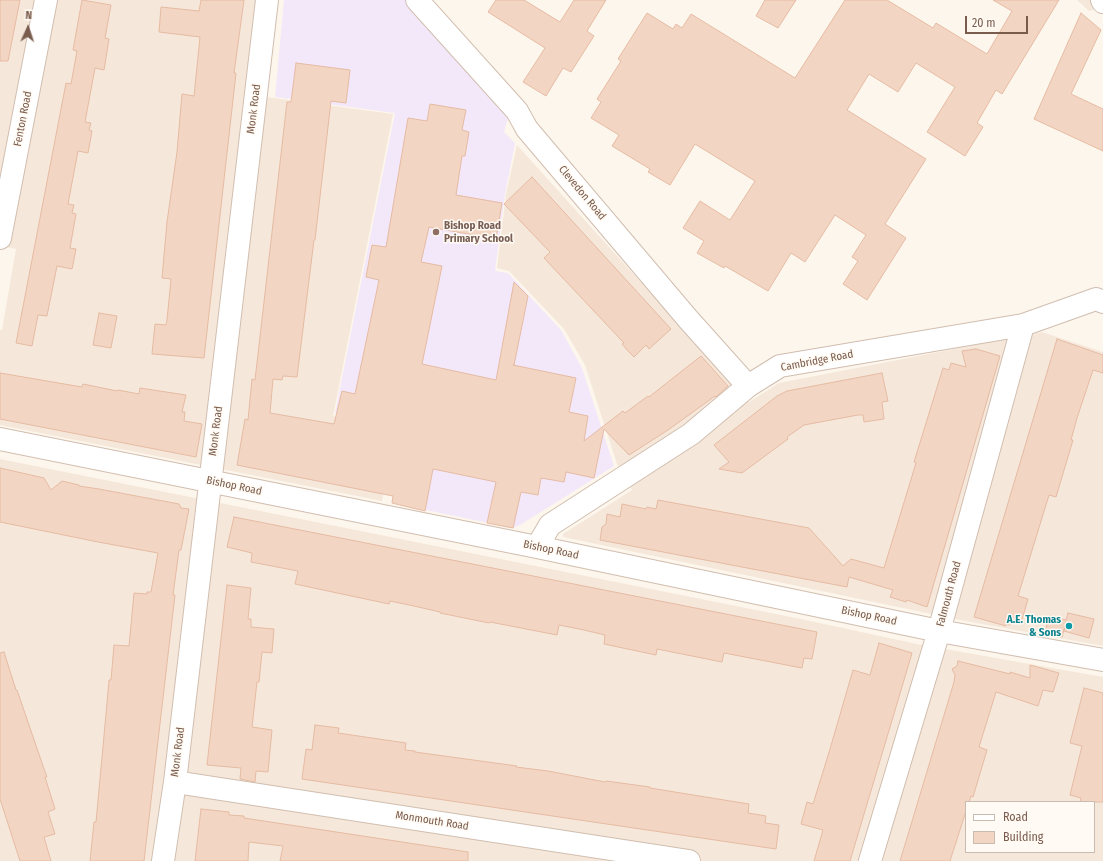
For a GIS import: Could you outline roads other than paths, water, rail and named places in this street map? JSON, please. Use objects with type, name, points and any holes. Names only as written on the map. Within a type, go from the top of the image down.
[{"type":"street","name":"Fenton Road","points":[[0,238],[46,0]]},
{"type":"street","name":"Monk Road","points":[[163,861],[175,782],[267,0]]},
{"type":"street","name":"Clevedon Road","points":[[417,0],[517,111],[527,129],[688,319],[748,386]]},
{"type":"street","points":[[507,122],[527,129]]},
{"type":"street","name":"Cambridge Road","points":[[537,547],[550,525],[691,434],[748,386],[780,366],[1023,325],[1096,299],[1103,302]]},
{"type":"street","name":"Falmouth Road","points":[[870,861],[939,631],[1023,325]]},
{"type":"street","name":"Bishop Road","points":[[0,439],[537,547],[939,631],[1103,660]]},
{"type":"street","name":"Monmouth Road","points":[[175,782],[689,861]]},
{"type":"place","name":"Bishop Road Primary School","points":[[436,232]]},
{"type":"place","name":"A.E. Thomas & Sons","points":[[1069,626]]}]
